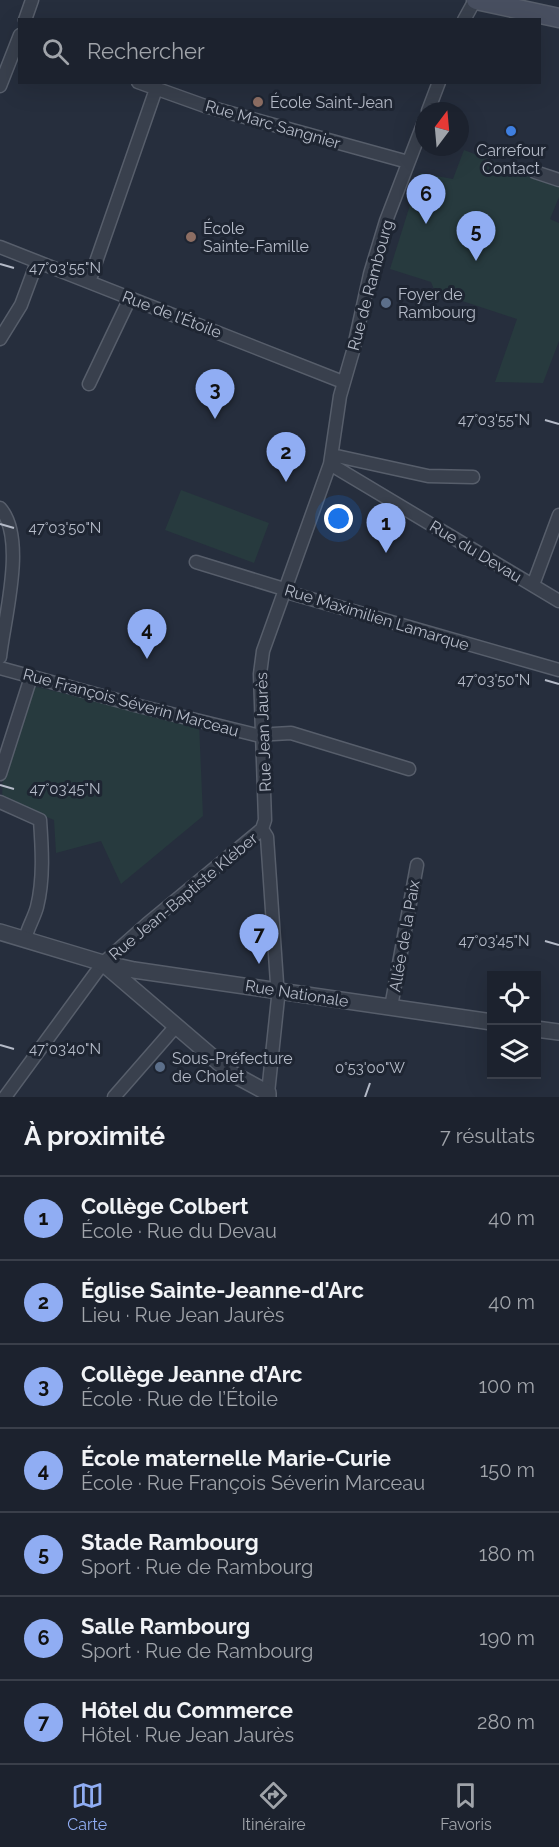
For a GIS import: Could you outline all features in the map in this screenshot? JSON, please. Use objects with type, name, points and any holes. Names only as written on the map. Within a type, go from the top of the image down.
[{"type":"main road","points":[[475,0],[559,18]]},
{"type":"street","points":[[26,18],[33,0]]},
{"type":"street","points":[[465,18],[475,0]]},
{"type":"street","points":[[0,87],[18,40]]},
{"type":"street","name":"Rue Marc Sangnier","points":[[143,84],[205,106],[408,162]]},
{"type":"street","points":[[431,102],[438,84]]},
{"type":"street","points":[[89,282],[156,89]]},
{"type":"street","name":"Rue de Rambourg","points":[[343,382],[386,221],[415,144]]},
{"type":"street","points":[[535,172],[559,180]]},
{"type":"street","name":"Rue de l’Étoile","points":[[0,247],[343,382]]},
{"type":"street","points":[[0,339],[21,304],[37,262]]},
{"type":"street","points":[[89,384],[130,298]]},
{"type":"street","name":"Rue Jean Jaurès","points":[[268,1095],[278,1014],[267,837],[262,829],[265,820],[260,674],[262,651],[331,459],[343,382]]},
{"type":"street","points":[[331,459],[360,459],[428,476],[473,477]]},
{"type":"street","name":"Rue du Devau","points":[[331,459],[559,601]]},
{"type":"street","points":[[0,508],[8,517],[6,548],[13,573],[0,657]]},
{"type":"street","points":[[533,585],[559,515]]},
{"type":"street","name":"Rue Maximilien Lamarque","points":[[196,562],[290,593],[559,670]]},
{"type":"street","name":"Rue François Séverin Marceau","points":[[0,668],[262,735],[291,733],[409,769]]},
{"type":"street","points":[[0,774],[31,677]]},
{"type":"street","points":[[0,802],[40,820],[42,851],[38,904],[26,939]]},
{"type":"street","name":"Rue Jean-Baptiste Kléber","points":[[5,1097],[103,963],[262,829]]},
{"type":"street","name":"Allée de la Paix","points":[[391,1007],[417,865]]},
{"type":"street","name":"Rue Nationale","points":[[0,932],[134,970],[487,1021]]},
{"type":"street","points":[[103,963],[231,1073],[268,1095]]},
{"type":"street","points":[[114,1097],[176,1026]]},
{"type":"street","points":[[541,1030],[559,1032]]},
{"type":"green space","points":[[469,152],[559,186],[559,197],[550,219],[559,223],[559,341],[543,383],[495,382],[517,319],[435,292],[431,282],[390,269],[420,173],[453,179],[462,156],[469,156]]},
{"type":"green space","points":[[181,490],[269,523],[254,563],[165,530]]},
{"type":"green space","points":[[32,686],[199,724],[203,816],[121,884],[101,841],[56,853],[54,820],[2,798],[3,774]]},
{"type":"place","name":"École Saint-Jean","points":[[258,102]]},
{"type":"place","name":"Carrefour Contact","points":[[511,131]]},
{"type":"place","name":"Salle Rambourg","points":[[426,224]]},
{"type":"place","name":"École Sainte-Famille","points":[[191,237]]},
{"type":"place","name":"Stade Rambourg","points":[[476,261]]},
{"type":"place","name":"Foyer de Rambourg","points":[[386,303]]},
{"type":"place","name":"Collège Jeanne d’Arc","points":[[215,419]]},
{"type":"place","name":"Église Sainte-Jeanne-d'Arc","points":[[286,482]]},
{"type":"place","name":"Collège Colbert","points":[[386,553]]},
{"type":"place","name":"École maternelle Marie-Curie","points":[[147,659]]},
{"type":"place","name":"Hôtel du Commerce","points":[[259,964]]},
{"type":"place","name":"Sous-Préfecture de Cholet","points":[[160,1067]]}]
